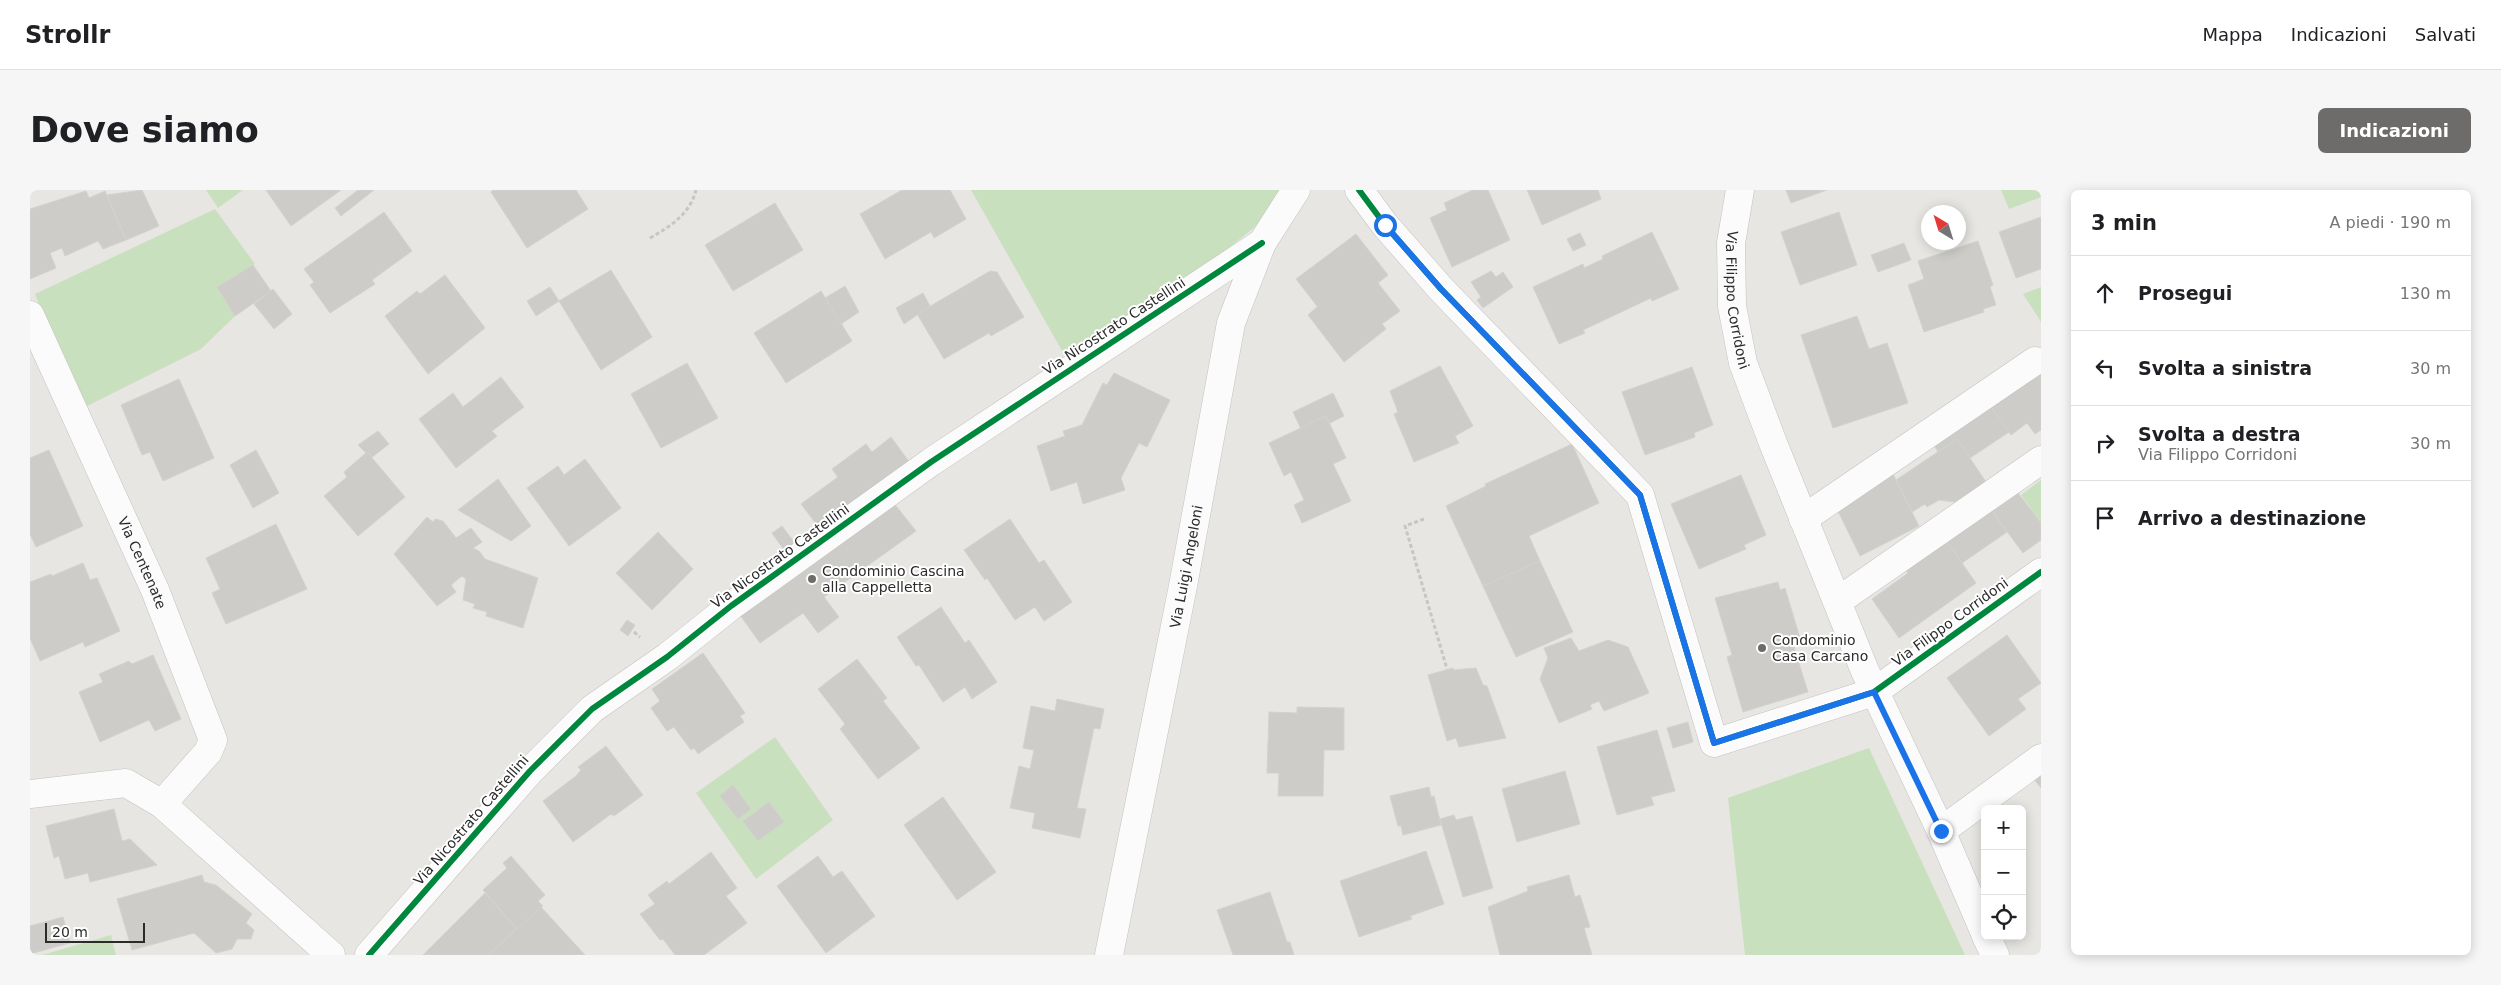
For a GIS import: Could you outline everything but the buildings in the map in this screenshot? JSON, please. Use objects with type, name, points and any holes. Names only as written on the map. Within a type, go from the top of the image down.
[{"type":"street","name":"Via Luigi Angeloni","points":[[1109,955],[1183,586],[1231,322],[1262,244],[1296,190]]},
{"type":"street","points":[[1359,190],[1385,225],[1441,289],[1640,495],[1714,743],[1874,692]]},
{"type":"street","name":"Via Filippo Corridoni","points":[[1740,190],[1731,243],[1732,306],[1743,363],[1803,519],[1874,692],[1941,831],[1981,923]]},
{"type":"street","name":"Via Nicostrato Castellini","points":[[368,955],[530,770],[592,709],[667,657],[731,606],[964,439],[1262,244]]},
{"type":"street","name":"Via Centenate","points":[[30,315],[155,590],[213,740],[208,752],[162,804]]},
{"type":"street","points":[[1803,519],[2035,361]]},
{"type":"street","points":[[1838,601],[2041,460]]},
{"type":"street","name":"Via Filippo Corridoni","points":[[1874,692],[2041,572]]},
{"type":"street","points":[[1941,831],[2041,758]]},
{"type":"street","points":[[30,794],[126,783],[162,804],[331,955]]},
{"type":"street","points":[[1988,940],[1995,955]]},
{"type":"path","points":[[650,238],[678,221],[693,203],[696,190]]},
{"type":"path","points":[[1424,519],[1405,526],[1447,669]]},
{"type":"green space","points":[[206,190],[243,190],[218,208]]},
{"type":"green space","points":[[971,190],[1284,190],[1265,219],[1191,278],[1066,358]]},
{"type":"green space","points":[[2001,190],[2041,190],[2041,197],[2009,209]]},
{"type":"green space","points":[[215,209],[255,264],[217,287],[235,316],[201,349],[81,409],[35,294]]},
{"type":"green space","points":[[2041,287],[2041,322],[2023,294]]},
{"type":"green space","points":[[2041,480],[2041,523],[2021,495]]},
{"type":"green space","points":[[775,737],[833,820],[756,879],[696,793]]},
{"type":"green space","points":[[1869,748],[1965,955],[1745,955],[1728,798]]},
{"type":"green space","points":[[111,935],[116,955],[42,955]]},
{"type":"cycle path","points":[[1359,190],[1385,225],[1441,289],[1640,495],[1714,743],[1874,692],[2041,572]]},
{"type":"cycle path","points":[[369,955],[530,771],[592,709],[667,657],[731,606],[931,462],[1262,243]]},
{"type":"place","name":"Condominio Cascina alla Cappelletta","points":[[812,579]]},
{"type":"place","name":"Condominio Casa Carcano","points":[[1762,648]]},
{"type":"route","points":[[1385,225],[1441,289],[1640,495],[1714,743],[1874,692],[1941,831]]}]
